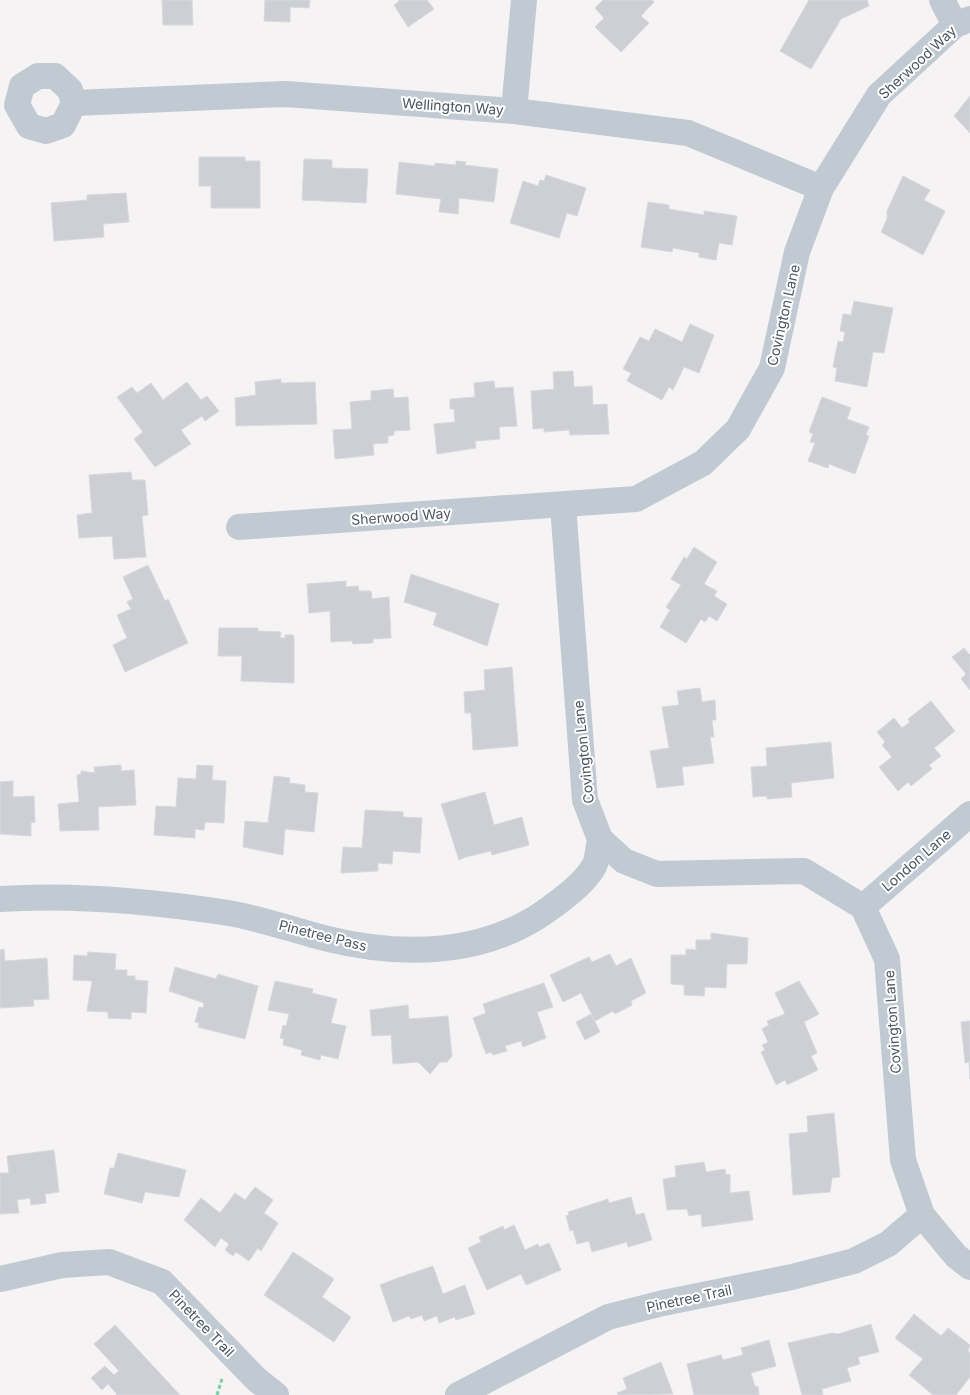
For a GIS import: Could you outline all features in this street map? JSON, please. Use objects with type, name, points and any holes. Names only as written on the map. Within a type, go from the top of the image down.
[{"type":"street","points":[[514,110],[524,0]]},
{"type":"street","points":[[942,0],[963,22]]},
{"type":"street","name":"Sherwood Way","points":[[821,188],[879,95],[963,22]]},
{"type":"street","points":[[38,76],[55,76],[70,90],[74,103],[63,125],[46,131],[29,126],[8,106],[22,86],[38,76]]},
{"type":"street","name":"Wellington Way","points":[[74,103],[286,94],[514,110],[688,133],[821,188]]},
{"type":"street","name":"Covington Lane","points":[[821,188],[797,252],[772,368],[738,430],[703,463],[636,499],[563,505],[585,800],[600,839],[624,861],[657,874],[804,871],[863,907],[887,958],[902,1160],[922,1216],[956,1256],[970,1267]]},
{"type":"street","name":"Sherwood Way","points":[[239,527],[563,505]]},
{"type":"street","name":"London Lane","points":[[863,907],[970,814]]},
{"type":"street","name":"Pinetree Pass","points":[[0,899],[52,897],[156,902],[259,919],[356,945],[419,950],[451,947],[474,944],[497,937],[520,928],[540,915],[578,885],[594,867],[600,839]]},
{"type":"street","name":"Pinetree Trail","points":[[458,1395],[608,1317],[672,1301],[792,1277],[854,1261],[888,1244],[922,1216]]},
{"type":"street","name":"Pinetree Trail","points":[[0,1279],[62,1265],[109,1262],[162,1282],[256,1379],[276,1395]]},
{"type":"building","points":[[162,0],[192,0],[193,25],[163,25]]},
{"type":"building","points":[[265,0],[310,0],[309,8],[290,7],[290,22],[264,21]]},
{"type":"building","points":[[398,0],[427,0],[434,9],[408,27],[394,5]]},
{"type":"building","points":[[603,0],[652,0],[654,2],[641,16],[649,23],[621,52],[595,27],[604,18],[595,8]]},
{"type":"building","points":[[809,0],[867,0],[869,6],[841,19],[811,69],[780,51]]},
{"type":"building","points":[[970,96],[970,133],[954,116]]},
{"type":"building","points":[[199,157],[245,157],[245,161],[260,161],[260,208],[211,208],[211,186],[199,186]]},
{"type":"building","points":[[304,159],[332,160],[332,168],[368,169],[366,203],[302,200]]},
{"type":"building","points":[[456,161],[466,162],[465,165],[498,169],[494,202],[459,198],[458,214],[439,212],[441,199],[396,194],[399,162],[435,166],[435,163],[456,165]]},
{"type":"building","points":[[546,175],[586,188],[577,216],[567,213],[559,238],[510,223],[523,181],[538,186],[540,180],[544,181]]},
{"type":"building","points":[[903,176],[930,190],[924,200],[945,211],[923,255],[881,232],[887,219],[887,211]]},
{"type":"building","points":[[126,193],[129,222],[103,224],[104,237],[54,241],[51,203],[87,200],[87,195]]},
{"type":"building","points":[[648,202],[669,205],[669,209],[704,215],[704,211],[737,216],[732,245],[719,243],[716,260],[699,257],[699,253],[673,248],[672,252],[641,247]]},
{"type":"building","points":[[854,301],[893,308],[884,353],[873,352],[867,387],[835,381],[837,368],[833,367],[838,341],[843,342],[845,332],[840,331],[843,314],[851,315]]},
{"type":"building","points":[[690,324],[714,335],[699,373],[684,367],[673,390],[669,387],[662,400],[627,381],[631,373],[623,369],[640,337],[649,341],[655,329],[682,342]]},
{"type":"building","points":[[573,371],[574,387],[592,386],[593,405],[607,404],[609,434],[570,435],[569,430],[544,432],[544,428],[533,429],[531,391],[554,389],[553,372]]},
{"type":"building","points":[[281,379],[281,383],[315,382],[317,424],[236,426],[235,398],[256,395],[255,382]]},
{"type":"building","points":[[494,381],[495,388],[513,387],[517,426],[499,427],[500,439],[475,441],[476,448],[437,454],[434,424],[455,422],[454,409],[450,409],[450,399],[475,397],[474,383]]},
{"type":"building","points":[[187,382],[201,400],[207,396],[219,411],[205,421],[202,416],[181,430],[191,444],[155,467],[134,439],[143,432],[117,397],[132,387],[137,393],[151,383],[163,400]]},
{"type":"building","points":[[393,389],[394,398],[408,397],[410,430],[394,431],[394,435],[388,436],[388,443],[373,444],[374,455],[335,459],[333,430],[352,429],[350,402],[371,400],[371,391]]},
{"type":"building","points":[[822,397],[851,408],[847,419],[869,427],[866,435],[869,436],[855,474],[829,464],[828,468],[808,461],[815,443],[810,442],[813,434],[809,432]]},
{"type":"building","points":[[131,472],[132,480],[145,480],[148,515],[142,516],[146,557],[114,559],[112,536],[79,538],[77,515],[92,513],[89,475]]},
{"type":"building","points":[[694,547],[717,562],[704,584],[717,591],[714,596],[727,604],[717,621],[709,616],[705,622],[701,619],[686,643],[660,627],[670,610],[666,607],[681,585],[671,579],[684,557],[687,559]]},
{"type":"building","points":[[148,565],[165,601],[168,599],[188,643],[125,672],[113,645],[127,638],[117,615],[131,609],[127,602],[133,599],[123,577]]},
{"type":"building","points":[[411,574],[499,604],[487,646],[433,625],[437,613],[404,602]]},
{"type":"building","points":[[346,581],[346,587],[358,586],[359,591],[371,591],[372,599],[389,597],[391,638],[373,639],[373,643],[331,642],[330,611],[309,613],[307,584]]},
{"type":"building","points":[[219,628],[258,628],[258,631],[281,632],[280,638],[285,638],[285,635],[293,635],[294,683],[241,681],[242,656],[218,656]]},
{"type":"building","points":[[964,648],[970,655],[970,690],[961,679],[966,674],[952,657]]},
{"type":"building","points":[[512,667],[518,746],[473,750],[471,713],[465,713],[464,692],[485,690],[484,670]]},
{"type":"building","points":[[700,688],[702,702],[715,700],[716,720],[712,720],[714,737],[710,737],[714,763],[682,767],[684,785],[657,788],[650,751],[669,748],[662,707],[679,705],[677,691]]},
{"type":"building","points":[[931,701],[955,731],[934,748],[941,756],[929,765],[932,769],[911,786],[908,782],[898,791],[879,767],[892,757],[882,745],[885,742],[877,732],[894,718],[902,728],[910,722],[908,719]]},
{"type":"building","points":[[831,742],[834,778],[791,783],[792,797],[767,799],[767,796],[753,797],[751,767],[767,766],[766,748]]},
{"type":"building","points":[[121,765],[121,771],[134,770],[136,805],[98,807],[99,830],[60,831],[58,804],[79,802],[77,775],[81,774],[81,771],[95,773],[94,767]]},
{"type":"building","points":[[197,765],[213,766],[212,780],[226,781],[224,823],[205,822],[204,830],[195,829],[195,838],[154,835],[156,806],[176,807],[178,778],[196,779]]},
{"type":"building","points":[[274,776],[290,778],[289,783],[305,785],[305,792],[318,793],[314,832],[285,829],[283,855],[243,847],[245,821],[268,823]]},
{"type":"building","points":[[13,781],[13,797],[34,796],[35,822],[31,823],[31,836],[0,834],[0,782]]},
{"type":"building","points":[[485,792],[494,825],[522,817],[529,845],[492,855],[491,851],[459,860],[441,804]]},
{"type":"building","points":[[365,810],[403,812],[403,817],[422,818],[420,853],[393,851],[392,864],[378,863],[378,871],[341,873],[343,847],[362,848]]},
{"type":"building","points":[[711,933],[748,938],[747,964],[727,964],[726,988],[705,987],[704,996],[684,995],[684,985],[671,984],[671,955],[686,955],[686,949],[696,950],[696,940],[711,940]]},
{"type":"building","points":[[4,949],[5,961],[47,958],[49,999],[33,1000],[34,1006],[0,1008],[0,950]]},
{"type":"building","points":[[88,952],[116,954],[115,970],[127,970],[127,976],[135,976],[135,980],[148,981],[146,1013],[131,1012],[131,1019],[108,1018],[108,1012],[87,1011],[92,981],[73,980],[74,955],[87,956]]},
{"type":"building","points":[[610,954],[616,966],[631,958],[646,993],[631,1001],[632,1005],[615,1014],[613,1011],[595,1021],[581,993],[563,1002],[550,975],[589,957],[592,962]]},
{"type":"building","points":[[175,967],[216,979],[218,974],[258,986],[245,1039],[198,1027],[199,1023],[195,1022],[199,1007],[203,1008],[204,1003],[169,991]]},
{"type":"building","points":[[275,981],[313,989],[312,993],[337,999],[331,1023],[346,1026],[338,1059],[321,1055],[320,1060],[301,1055],[302,1050],[283,1045],[284,1039],[280,1038],[283,1025],[286,1026],[289,1014],[268,1010]]},
{"type":"building","points":[[799,981],[819,1014],[804,1022],[817,1053],[811,1056],[818,1070],[787,1085],[785,1080],[776,1085],[761,1052],[765,1050],[762,1045],[768,1042],[762,1029],[769,1025],[767,1021],[785,1014],[775,993]]},
{"type":"building","points":[[544,983],[553,1007],[537,1012],[546,1038],[523,1047],[521,1041],[505,1046],[507,1051],[493,1055],[491,1052],[486,1054],[473,1018],[486,1013],[483,1004]]},
{"type":"building","points":[[408,1005],[409,1019],[448,1016],[452,1056],[447,1062],[440,1062],[430,1074],[418,1062],[393,1064],[391,1035],[372,1036],[370,1010]]},
{"type":"building","points":[[591,1014],[600,1032],[585,1040],[576,1022]]},
{"type":"building","points":[[970,1021],[970,1079],[969,1062],[965,1063],[961,1022]]},
{"type":"building","points":[[834,1113],[840,1177],[832,1178],[830,1192],[793,1195],[789,1134],[808,1132],[807,1116]]},
{"type":"building","points":[[54,1150],[59,1192],[45,1194],[46,1203],[31,1205],[30,1198],[17,1200],[19,1213],[0,1214],[0,1173],[9,1173],[7,1156]]},
{"type":"building","points":[[118,1153],[186,1170],[179,1197],[145,1192],[142,1203],[104,1194],[110,1168],[114,1168]]},
{"type":"building","points":[[704,1162],[706,1172],[725,1169],[726,1175],[730,1174],[730,1193],[749,1191],[753,1220],[702,1227],[701,1214],[689,1216],[687,1209],[667,1210],[663,1179],[676,1177],[675,1166]]},
{"type":"building","points":[[255,1187],[273,1200],[264,1213],[278,1223],[261,1251],[258,1248],[249,1261],[236,1252],[233,1256],[225,1250],[229,1244],[221,1238],[215,1247],[184,1220],[201,1198],[220,1213],[235,1193],[245,1200]]},
{"type":"building","points":[[631,1197],[636,1215],[644,1213],[652,1240],[628,1247],[627,1242],[592,1252],[589,1241],[577,1244],[573,1230],[570,1231],[566,1216],[569,1215],[568,1212],[608,1199],[609,1203]]},
{"type":"building","points":[[514,1225],[525,1250],[538,1244],[539,1247],[549,1243],[561,1270],[526,1285],[521,1274],[487,1290],[468,1248],[481,1242],[479,1237],[503,1226],[504,1230]]},
{"type":"building","points":[[293,1252],[334,1279],[322,1297],[351,1317],[334,1342],[264,1295]]},
{"type":"building","points":[[433,1266],[443,1294],[465,1285],[475,1314],[456,1320],[455,1317],[439,1323],[437,1316],[424,1321],[422,1315],[411,1319],[409,1316],[393,1322],[380,1285]]},
{"type":"building","points":[[914,1314],[941,1336],[948,1328],[970,1345],[968,1351],[970,1353],[970,1377],[956,1395],[933,1395],[909,1375],[923,1359],[895,1338]]},
{"type":"building","points":[[871,1324],[879,1352],[858,1357],[860,1364],[847,1368],[851,1381],[822,1389],[823,1395],[802,1395],[788,1343],[832,1333],[838,1334]]},
{"type":"building","points":[[115,1325],[180,1395],[116,1395],[108,1384],[102,1390],[91,1378],[105,1366],[114,1375],[119,1371],[94,1344]]},
{"type":"building","points":[[769,1340],[776,1366],[751,1373],[755,1387],[758,1386],[759,1395],[694,1395],[687,1364],[721,1355],[723,1360],[743,1355],[741,1348]]},
{"type":"building","points":[[661,1362],[673,1394],[618,1395],[617,1393],[627,1389],[623,1378]]}]
